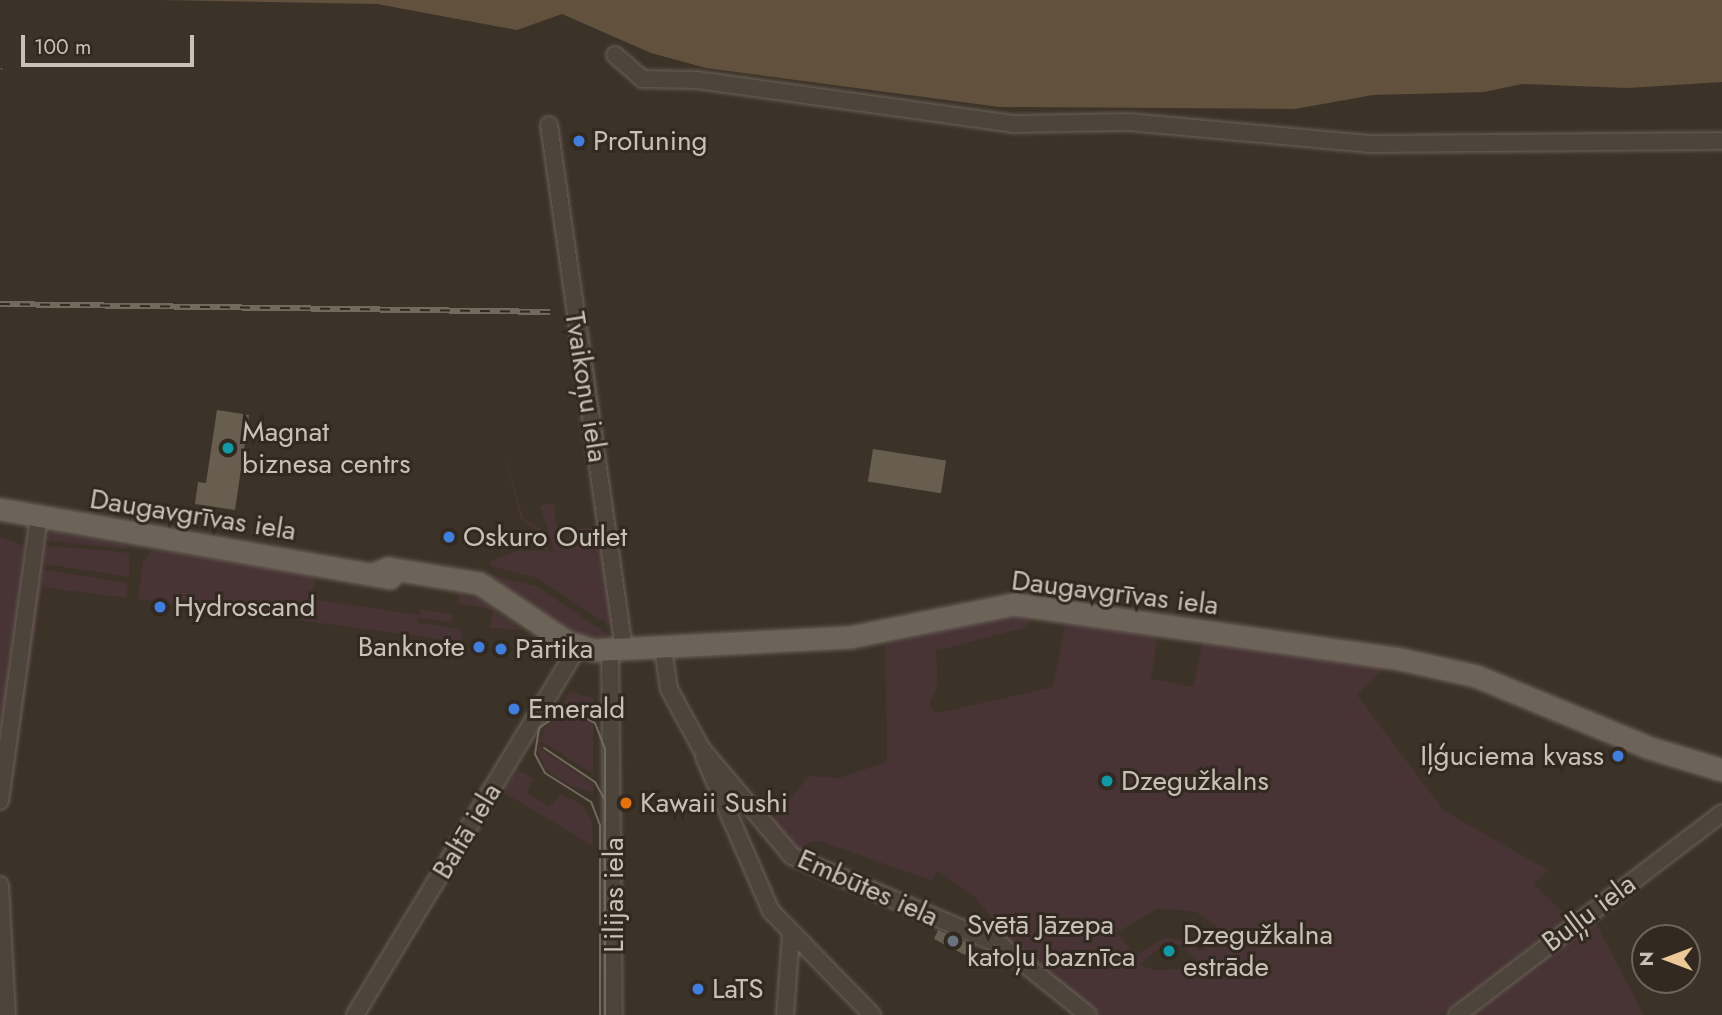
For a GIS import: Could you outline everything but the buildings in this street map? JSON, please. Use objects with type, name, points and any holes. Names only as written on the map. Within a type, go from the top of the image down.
[{"type":"main road","name":"Daugavgrīvas iela","points":[[0,509],[378,572],[388,568],[459,578],[491,589],[498,600],[578,647],[663,649],[860,636],[1006,605],[1028,605],[1444,667],[1504,686],[1647,747],[1722,770]]},
{"type":"street","points":[[615,55],[643,79],[696,80],[1013,124],[1129,122],[1370,144],[1722,141]]},
{"type":"street","name":"Tvaikoņu iela","points":[[549,125],[617,650]]},
{"type":"street","points":[[0,801],[39,517]]},
{"type":"street","name":"Baltā iela","points":[[355,1015],[578,647]]},
{"type":"street","name":"Embūtes iela","points":[[663,649],[669,689],[701,748],[740,789],[781,847],[799,861],[992,945],[1002,946],[1088,1015]]},
{"type":"street","name":"Lilijas iela","points":[[614,1015],[617,650]]},
{"type":"street","points":[[701,748],[757,883],[791,936],[872,1015]]},
{"type":"street","name":"Buļļu iela","points":[[1457,1015],[1722,813]]},
{"type":"street","points":[[0,885],[7,1015]]},
{"type":"street","points":[[785,1015],[791,936]]},
{"type":"street","points":[[1068,998],[1074,1015]]},
{"type":"shaded area","points":[[160,0],[1722,0],[1722,82],[1628,88],[1522,84],[1484,92],[1373,95],[1295,109],[999,107],[706,68],[651,53],[562,14],[517,30],[377,4]]},
{"type":"shaded area","points":[[501,441],[523,518],[541,529],[549,553],[554,551],[540,506],[554,503],[559,546],[580,529],[599,526],[612,627],[537,578],[491,566],[490,561],[518,551],[545,551],[538,531],[521,520]]},
{"type":"shaded area","points":[[54,531],[124,545],[128,549],[41,540]]},
{"type":"shaded area","points":[[0,537],[25,546],[0,730]]},
{"type":"shaded area","points":[[41,545],[130,553],[129,577],[38,563]]},
{"type":"shaded area","points":[[152,550],[316,574],[311,599],[419,615],[420,609],[453,614],[452,622],[419,618],[418,623],[461,629],[463,642],[138,599],[143,561]]},
{"type":"shaded area","points":[[38,569],[128,583],[126,598],[42,587],[8,815]]},
{"type":"shaded area","points":[[488,574],[536,586],[610,636],[580,637],[492,584]]},
{"type":"shaded area","points":[[460,594],[478,599],[523,630],[490,628],[493,610],[458,603]]},
{"type":"shaded area","points":[[1009,614],[1031,616],[1027,627],[936,651],[938,684],[929,706],[937,713],[1053,687],[1066,620],[1158,634],[1151,679],[1193,687],[1203,642],[1385,668],[1357,695],[1444,811],[1548,870],[1534,885],[1568,917],[1440,1015],[1096,1015],[999,936],[1002,931],[975,897],[938,871],[931,880],[819,841],[807,843],[800,857],[770,823],[809,776],[839,778],[887,762],[885,645]],"holes":[[[1157,909],[1195,911],[1219,928],[1201,951],[1189,942],[1166,937],[1136,955],[1116,933]],[[1165,943],[1181,945],[1198,961],[1186,969],[1153,970],[1140,964]]]},
{"type":"shaded area","points":[[569,691],[594,699],[593,718],[580,711],[557,712],[537,727],[528,749],[526,745],[543,716],[563,705]]},
{"type":"shaded area","points":[[570,713],[593,723],[593,774],[543,742],[536,745],[549,721]]},
{"type":"shaded area","points":[[543,745],[541,749],[593,784],[593,793],[570,786],[545,769],[537,748]]},
{"type":"shaded area","points":[[516,769],[534,779],[526,793],[549,807],[560,794],[581,804],[592,820],[593,846],[503,792]]},
{"type":"shaded area","points":[[1595,922],[1644,1015],[1473,1015]]},
{"type":"tram line","points":[[600,1015],[600,825],[591,802],[545,773],[535,754],[539,728],[562,712],[576,713],[595,723],[605,749],[605,1015]]},
{"type":"tram line","points":[[544,748],[595,782],[605,800]]},
{"type":"railway","points":[[0,304],[550,312]]},
{"type":"place","name":"ProTuning","points":[[579,141]]},
{"type":"place","name":"Magnat biznesa centrs","points":[[228,448]]},
{"type":"place","name":"Oskuro Outlet","points":[[449,537]]},
{"type":"place","name":"Hydroscand","points":[[160,607]]},
{"type":"place","name":"Banknote","points":[[479,647]]},
{"type":"place","name":"Pārtika","points":[[501,649]]},
{"type":"place","name":"Emerald","points":[[514,709]]},
{"type":"place","name":"Iļģuciema kvass","points":[[1618,756]]},
{"type":"place","name":"Dzegužkalns","points":[[1107,781]]},
{"type":"place","name":"Kawaii Sushi","points":[[626,803]]},
{"type":"place","name":"Svētā Jāzepa katoļu baznīca","points":[[953,941]]},
{"type":"place","name":"Dzegužkalna estrāde","points":[[1169,951]]},
{"type":"place","name":"LaTS","points":[[698,989]]}]
